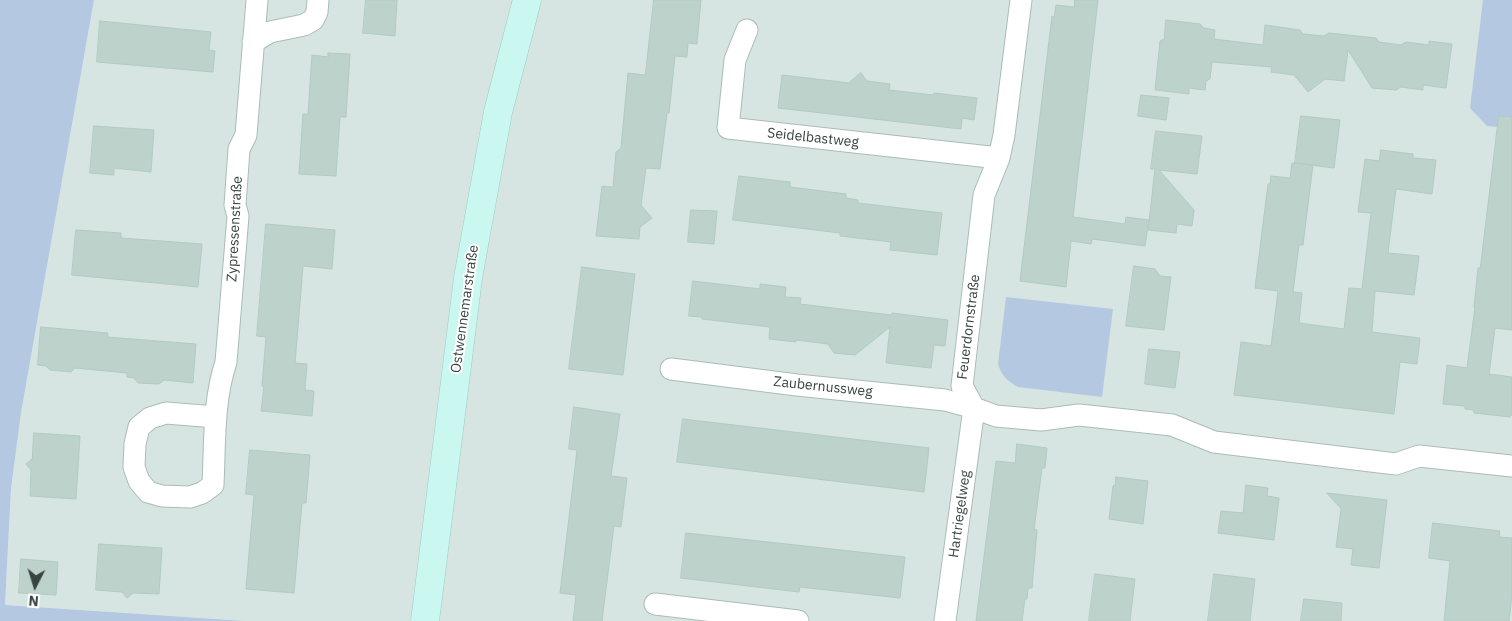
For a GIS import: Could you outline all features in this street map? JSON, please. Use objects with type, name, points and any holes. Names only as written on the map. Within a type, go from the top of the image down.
[{"type":"street","name":"Zypressenstraße","points":[[216,417],[166,413],[150,418],[140,427],[135,444],[134,467],[139,481],[148,492],[162,496],[190,497],[202,493],[213,485],[216,417],[221,378],[226,362],[238,216],[235,205],[239,149],[246,135],[257,0]]},
{"type":"street","points":[[254,42],[270,32],[304,25],[313,20],[317,12],[318,0]]},
{"type":"street","name":"Ostwennemarstraße","points":[[425,621],[470,269],[498,112],[527,0]]},
{"type":"street","name":"Feuerdornstraße","points":[[974,408],[962,386],[984,195],[998,158],[1004,135],[1021,0]]},
{"type":"street","name":"Seidelbastweg","points":[[747,30],[735,60],[728,128],[998,158]]},
{"type":"street","name":"Zaubernussweg","points":[[671,369],[797,385],[945,400],[974,408]]},
{"type":"street","points":[[974,408],[996,416],[1041,420],[1079,415],[1172,425],[1214,442],[1396,464],[1419,456],[1512,466]]},
{"type":"street","name":"Hartriegelweg","points":[[945,621],[974,408]]},
{"type":"street","points":[[655,604],[798,621]]},
{"type":"shaded area","points":[[0,0],[94,0],[21,413],[11,489],[5,605],[246,621],[0,621]]},
{"type":"shaded area","points":[[94,0],[1512,0],[1512,621],[246,621],[5,605],[11,489],[21,413]]},
{"type":"shaded area","points":[[1483,0],[1512,0],[1512,128],[1487,126],[1470,108]]},
{"type":"shaded area","points":[[1006,297],[1113,309],[1102,397],[1018,387],[1005,378],[998,364]]},
{"type":"building","points":[[366,0],[397,0],[395,36],[363,33]]},
{"type":"building","points":[[654,0],[701,0],[697,44],[688,43],[687,57],[675,56],[669,113],[667,113],[660,169],[646,168],[641,205],[652,218],[640,227],[639,239],[596,236],[602,186],[613,187],[616,152],[621,148],[628,73],[645,75]]},
{"type":"building","points":[[1075,0],[1098,0],[1073,217],[1125,224],[1126,217],[1149,220],[1145,246],[1092,239],[1091,244],[1071,241],[1066,287],[1020,281],[1052,16],[1054,17],[1056,5],[1074,7]]},
{"type":"building","points":[[1166,20],[1200,24],[1204,28],[1215,30],[1214,39],[1263,45],[1265,25],[1300,30],[1303,34],[1324,36],[1329,33],[1376,38],[1379,42],[1401,45],[1406,42],[1429,45],[1429,41],[1452,44],[1446,88],[1423,85],[1423,90],[1401,87],[1396,90],[1372,88],[1348,50],[1344,81],[1325,79],[1308,92],[1294,75],[1271,72],[1272,67],[1212,62],[1210,79],[1206,81],[1205,90],[1189,88],[1189,94],[1155,90],[1160,41],[1164,39]]},
{"type":"building","points":[[100,21],[211,32],[209,50],[215,51],[213,72],[97,62]]},
{"type":"building","points":[[328,53],[350,54],[346,117],[340,117],[336,176],[299,174],[303,114],[308,114],[312,55],[328,57]]},
{"type":"building","points":[[861,73],[867,81],[890,84],[889,90],[977,98],[974,120],[962,118],[961,129],[778,108],[782,75],[850,83]]},
{"type":"building","points":[[1141,95],[1169,98],[1166,120],[1138,116]]},
{"type":"building","points":[[1301,116],[1340,120],[1334,168],[1295,163]]},
{"type":"building","points":[[1499,116],[1512,117],[1512,330],[1495,328],[1489,374],[1512,377],[1512,415],[1510,417],[1474,413],[1474,410],[1465,409],[1465,406],[1443,404],[1447,365],[1467,368],[1478,268],[1480,268]]},
{"type":"building","points":[[94,126],[154,130],[151,172],[114,168],[114,175],[90,173]]},
{"type":"building","points":[[1156,131],[1202,136],[1197,174],[1159,170],[1194,210],[1192,226],[1177,224],[1176,233],[1148,230],[1155,169],[1151,169]]},
{"type":"building","points":[[1381,150],[1413,154],[1413,158],[1436,160],[1432,194],[1396,189],[1388,253],[1419,256],[1414,295],[1375,291],[1372,332],[1420,338],[1417,364],[1400,362],[1394,414],[1234,395],[1241,342],[1271,346],[1278,291],[1255,288],[1268,184],[1270,184],[1271,176],[1290,178],[1292,163],[1313,165],[1303,245],[1299,245],[1293,292],[1302,293],[1299,323],[1344,329],[1349,288],[1362,289],[1371,213],[1358,212],[1365,159],[1379,161]]},
{"type":"building","points":[[739,176],[790,182],[790,187],[846,194],[846,198],[858,200],[858,203],[942,213],[937,255],[890,250],[891,242],[840,236],[840,233],[733,220]]},
{"type":"building","points":[[691,210],[717,211],[714,244],[688,242]]},
{"type":"building","points":[[266,224],[335,230],[332,269],[303,266],[295,363],[307,364],[305,390],[314,391],[312,416],[261,411],[266,337],[257,336]]},
{"type":"building","points":[[76,230],[121,233],[121,238],[202,244],[198,287],[72,275]]},
{"type":"building","points":[[1134,266],[1155,269],[1160,276],[1171,277],[1164,330],[1126,326]]},
{"type":"building","points":[[582,267],[635,274],[623,375],[569,369]]},
{"type":"building","points":[[693,281],[760,289],[760,284],[786,287],[785,297],[801,298],[800,304],[948,320],[945,346],[934,345],[931,368],[886,363],[890,327],[855,355],[834,353],[828,344],[769,339],[770,327],[689,316]]},
{"type":"building","points":[[41,327],[108,333],[107,337],[196,344],[193,383],[164,380],[159,384],[138,383],[134,378],[127,377],[127,373],[75,368],[71,372],[50,370],[46,366],[38,365]]},
{"type":"building","points":[[1149,349],[1180,352],[1175,388],[1145,384]]},
{"type":"building","points":[[574,407],[620,414],[611,476],[627,478],[621,527],[614,526],[602,621],[573,621],[576,595],[560,593],[577,450],[569,449]]},
{"type":"building","points":[[683,419],[929,448],[924,492],[677,462]]},
{"type":"building","points":[[34,433],[80,436],[76,499],[30,496],[31,470],[26,464],[32,459]]},
{"type":"building","points":[[1017,444],[1047,448],[1045,468],[1042,468],[1034,529],[1037,530],[1032,588],[1028,588],[1022,621],[976,621],[996,461],[1015,463]]},
{"type":"building","points":[[250,450],[310,455],[306,503],[302,503],[294,593],[246,589],[254,495],[246,494]]},
{"type":"building","points":[[1116,477],[1148,481],[1143,524],[1109,519]]},
{"type":"building","points":[[1246,485],[1268,488],[1267,496],[1279,498],[1274,540],[1218,533],[1221,511],[1243,513]]},
{"type":"building","points":[[1327,493],[1387,500],[1379,568],[1351,565],[1353,549],[1336,547],[1341,509]]},
{"type":"building","points":[[1433,523],[1500,531],[1499,537],[1512,538],[1512,596],[1509,621],[1444,621],[1450,561],[1429,558]]},
{"type":"building","points":[[686,533],[905,557],[900,598],[800,587],[799,592],[681,578]]},
{"type":"building","points":[[99,544],[162,548],[159,594],[133,593],[127,598],[122,592],[96,590]]},
{"type":"building","points":[[21,559],[58,562],[56,595],[19,593]]},
{"type":"building","points":[[1095,574],[1135,579],[1130,621],[1089,621]]},
{"type":"building","points":[[1214,574],[1255,579],[1250,621],[1208,621]]},
{"type":"building","points":[[1304,599],[1342,603],[1341,621],[1301,621]]}]
